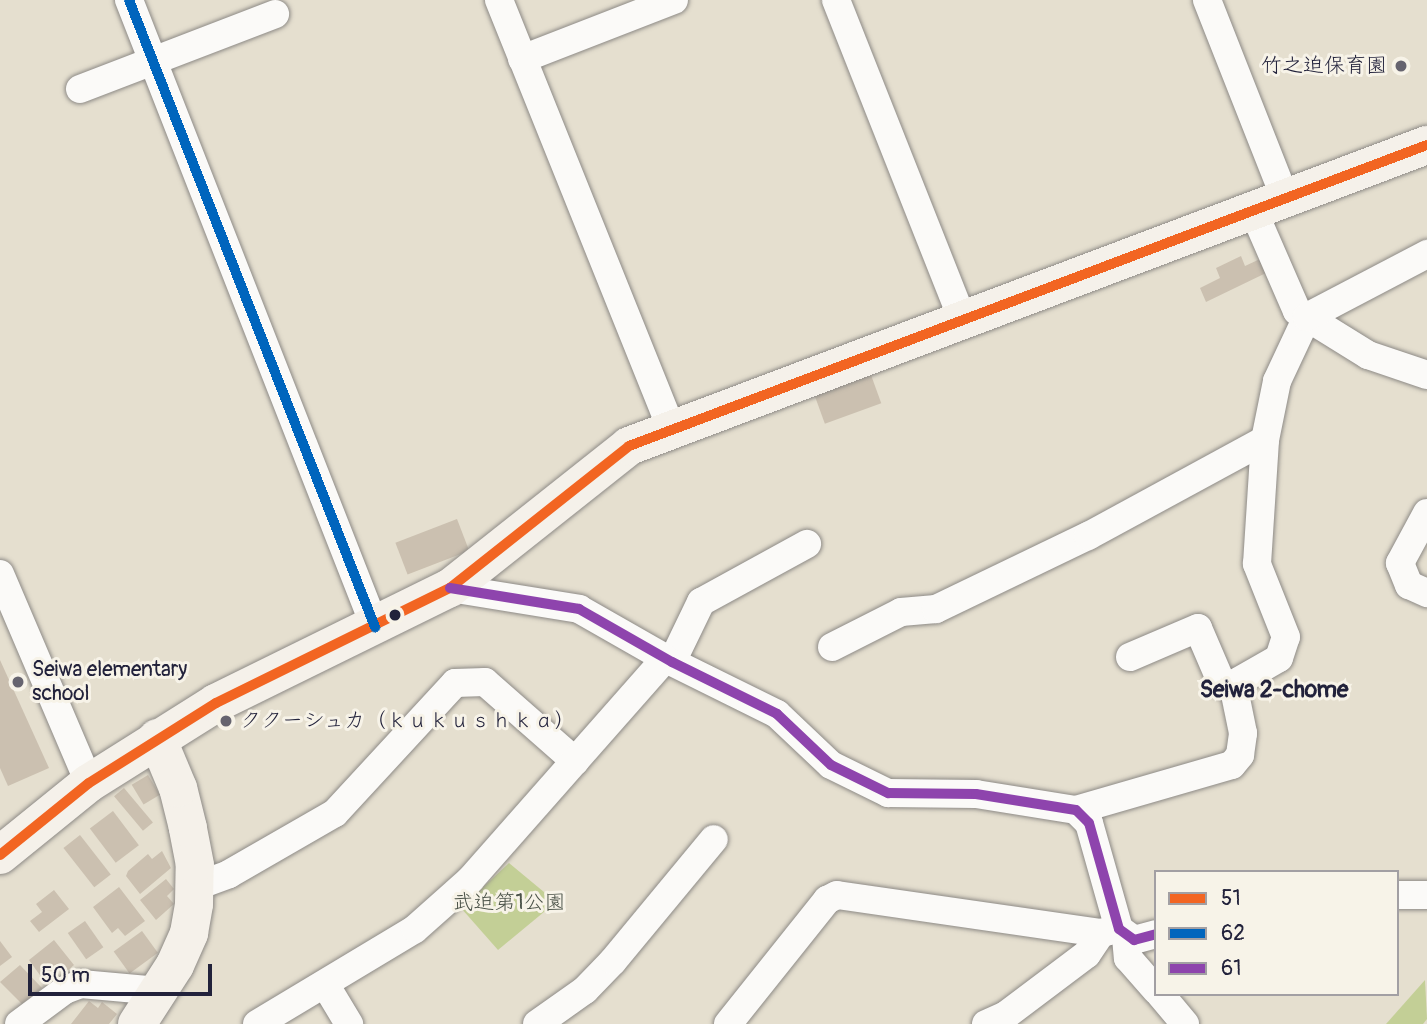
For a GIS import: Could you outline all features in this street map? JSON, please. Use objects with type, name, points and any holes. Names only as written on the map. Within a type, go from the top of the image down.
[{"type":"street","points":[[499,0],[671,427]]},
{"type":"street","points":[[522,59],[674,0]]},
{"type":"street","points":[[836,0],[962,318]]},
{"type":"street","points":[[1207,0],[1269,204],[1297,311],[1368,355],[1427,375]]},
{"type":"street","points":[[133,1],[153,61],[375,627]]},
{"type":"street","points":[[80,89],[275,14]]},
{"type":"street","points":[[0,855],[89,783],[216,703],[450,589],[592,472],[629,446],[671,427],[1427,145]]},
{"type":"street","points":[[1234,690],[1285,650],[1286,637],[1257,564],[1265,440],[1277,381],[1307,317],[1427,254]]},
{"type":"street","points":[[832,647],[901,612],[936,609],[1088,536],[1265,440]]},
{"type":"street","points":[[1427,513],[1401,563],[1409,584],[1427,593]]},
{"type":"street","points":[[257,1024],[415,929],[452,897],[669,661],[701,601],[807,544]]},
{"type":"street","points":[[0,574],[89,783]]},
{"type":"street","points":[[450,589],[579,609],[669,661],[777,714],[831,765],[888,793],[976,794],[1076,810],[1232,765],[1244,744],[1234,690]]},
{"type":"street","points":[[1130,657],[1198,628],[1222,684],[1234,690]]},
{"type":"street","points":[[194,887],[229,874],[335,813],[455,683],[485,682],[575,761]]},
{"type":"street","points":[[137,1024],[159,991],[189,933],[194,887],[185,815],[157,738]]},
{"type":"street","points":[[1076,810],[1089,823],[1115,933],[1128,958],[1154,988]]},
{"type":"street","points":[[537,1024],[585,990],[613,961],[714,839]]},
{"type":"street","points":[[728,1024],[827,900],[837,895],[1115,933],[1134,940],[1154,935]]},
{"type":"street","points":[[1399,895],[1427,895]]},
{"type":"street","points":[[986,1024],[1006,1015],[1115,933]]},
{"type":"street","points":[[19,1024],[65,990],[81,984],[159,991]]},
{"type":"street","points":[[325,984],[349,1024]]},
{"type":"street","points":[[1162,996],[1185,1024]]},
{"type":"green space","name":"武迫第1公園","points":[[509,863],[556,902],[498,950],[461,908]]},
{"type":"green space","points":[[1425,980],[1427,1019],[1423,1024],[1386,1024]]},
{"type":"building","points":[[1241,256],[1245,266],[1260,259],[1266,273],[1206,302],[1200,288],[1220,278],[1216,268]]},
{"type":"building","points":[[871,375],[881,403],[825,424],[815,396]]},
{"type":"building","points":[[457,519],[469,551],[408,574],[395,543]]},
{"type":"building","points":[[0,660],[49,768],[8,786],[0,768]]},
{"type":"building","points":[[148,775],[160,795],[144,805],[132,785]]},
{"type":"building","points":[[124,788],[153,822],[143,831],[114,796]]},
{"type":"building","points":[[113,811],[139,845],[116,863],[90,828]]},
{"type":"building","points":[[80,835],[111,874],[94,887],[63,848]]},
{"type":"building","points":[[162,851],[171,868],[140,894],[126,876],[128,871],[148,854],[152,859]]},
{"type":"building","points":[[166,879],[174,889],[167,896],[174,904],[156,920],[140,900]]},
{"type":"building","points":[[119,887],[145,921],[125,936],[118,928],[112,933],[93,907]]},
{"type":"building","points":[[54,890],[69,909],[39,932],[30,921],[42,912],[36,904]]},
{"type":"building","points":[[85,921],[103,947],[86,959],[68,933]]},
{"type":"building","points":[[142,931],[158,953],[130,973],[114,952]]},
{"type":"building","points":[[54,940],[74,965],[67,971],[61,963],[42,978],[29,960]]},
{"type":"building","points":[[0,941],[12,957],[0,966]]},
{"type":"building","points":[[20,965],[42,988],[22,1004],[0,982]]},
{"type":"building","points":[[89,1001],[98,1008],[102,1002],[117,1014],[109,1024],[71,1024]]},
{"type":"transit line","name":"62","points":[[129,0],[375,627]]},
{"type":"transit line","name":"51","points":[[0,855],[89,783],[216,703],[450,588],[629,446],[1427,145]]},
{"type":"transit line","name":"61","points":[[450,588],[579,609],[672,662],[777,714],[831,765],[888,793],[976,794],[1076,810],[1089,823],[1119,929],[1134,940],[1154,935]]},
{"type":"place","name":"竹之迫保育園","points":[[1401,66]]},
{"type":"place","name":"Seiwa elementary school","points":[[18,682]]},
{"type":"place","name":"ククーシュカ（ｋｕｋｕｓｈｋａ）","points":[[226,721]]},
{"type":"district","name":"Seiwa 2-chome","points":[[1274,690]]}]
